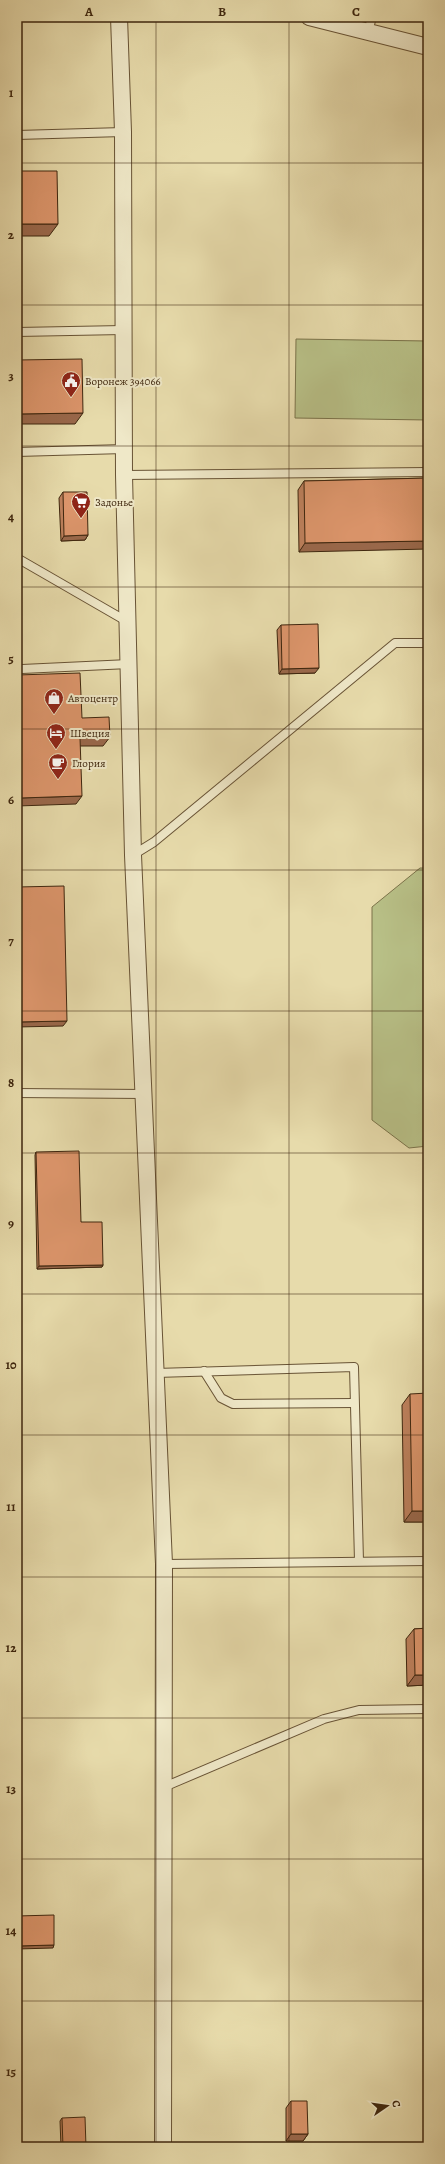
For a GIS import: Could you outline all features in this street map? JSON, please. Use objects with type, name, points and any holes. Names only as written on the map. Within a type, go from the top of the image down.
[{"type":"street","points":[[119,17],[123,132],[124,475],[134,855],[164,1564],[163,2147]]},
{"type":"street","points":[[309,17],[370,25],[428,48]]},
{"type":"lane","points":[[17,135],[123,132]]},
{"type":"lane","points":[[17,332],[123,330]]},
{"type":"lane","points":[[17,452],[124,449]]},
{"type":"lane","points":[[124,475],[428,472]]},
{"type":"lane","points":[[17,558],[128,622]]},
{"type":"lane","points":[[134,855],[154,842],[395,643],[428,643]]},
{"type":"lane","points":[[22,669],[129,664]]},
{"type":"lane","points":[[17,1093],[144,1094]]},
{"type":"lane","points":[[156,1373],[354,1366],[359,1561]]},
{"type":"lane","points":[[204,1371],[221,1398],[233,1404],[354,1403]]},
{"type":"lane","points":[[164,1564],[428,1561]]},
{"type":"lane","points":[[164,1787],[324,1719],[359,1710],[428,1709]]},
{"type":"green space","points":[[296,339],[428,341],[428,420],[295,418]]},
{"type":"green space","points":[[420,868],[428,868],[428,1146],[409,1148],[372,1120],[372,907]]},
{"type":"building","points":[[17,171],[57,171],[58,224],[17,224]]},
{"type":"building","points":[[82,359],[83,413],[17,414],[17,360]]},
{"type":"building","points":[[428,478],[428,541],[305,543],[304,481]]},
{"type":"building","points":[[63,492],[87,492],[88,535],[64,536]]},
{"type":"building","points":[[318,624],[319,668],[282,669],[281,625]]},
{"type":"building","points":[[80,673],[82,718],[109,717],[110,737],[80,738],[82,796],[20,798],[21,827],[17,827],[17,675]]},
{"type":"building","points":[[64,886],[67,1021],[17,1022],[17,887]]},
{"type":"building","points":[[79,1151],[81,1222],[102,1222],[103,1265],[39,1266],[36,1152]]},
{"type":"building","points":[[428,1393],[428,1511],[412,1511],[410,1394]]},
{"type":"building","points":[[428,1628],[428,1675],[415,1675],[414,1629]]},
{"type":"building","points":[[54,1915],[54,1945],[17,1946],[17,1916]]},
{"type":"building","points":[[291,2101],[307,2101],[308,2134],[291,2134]]},
{"type":"building","points":[[85,2117],[86,2147],[63,2147],[62,2118]]},
{"type":"place","name":"Воронеж 394066","points":[[71,398]]},
{"type":"place","name":"Задонье","points":[[81,519]]},
{"type":"place","name":"Автоцентр","points":[[54,715]]},
{"type":"place","name":"Швеция","points":[[56,750]]},
{"type":"place","name":"Глория","points":[[58,780]]}]
